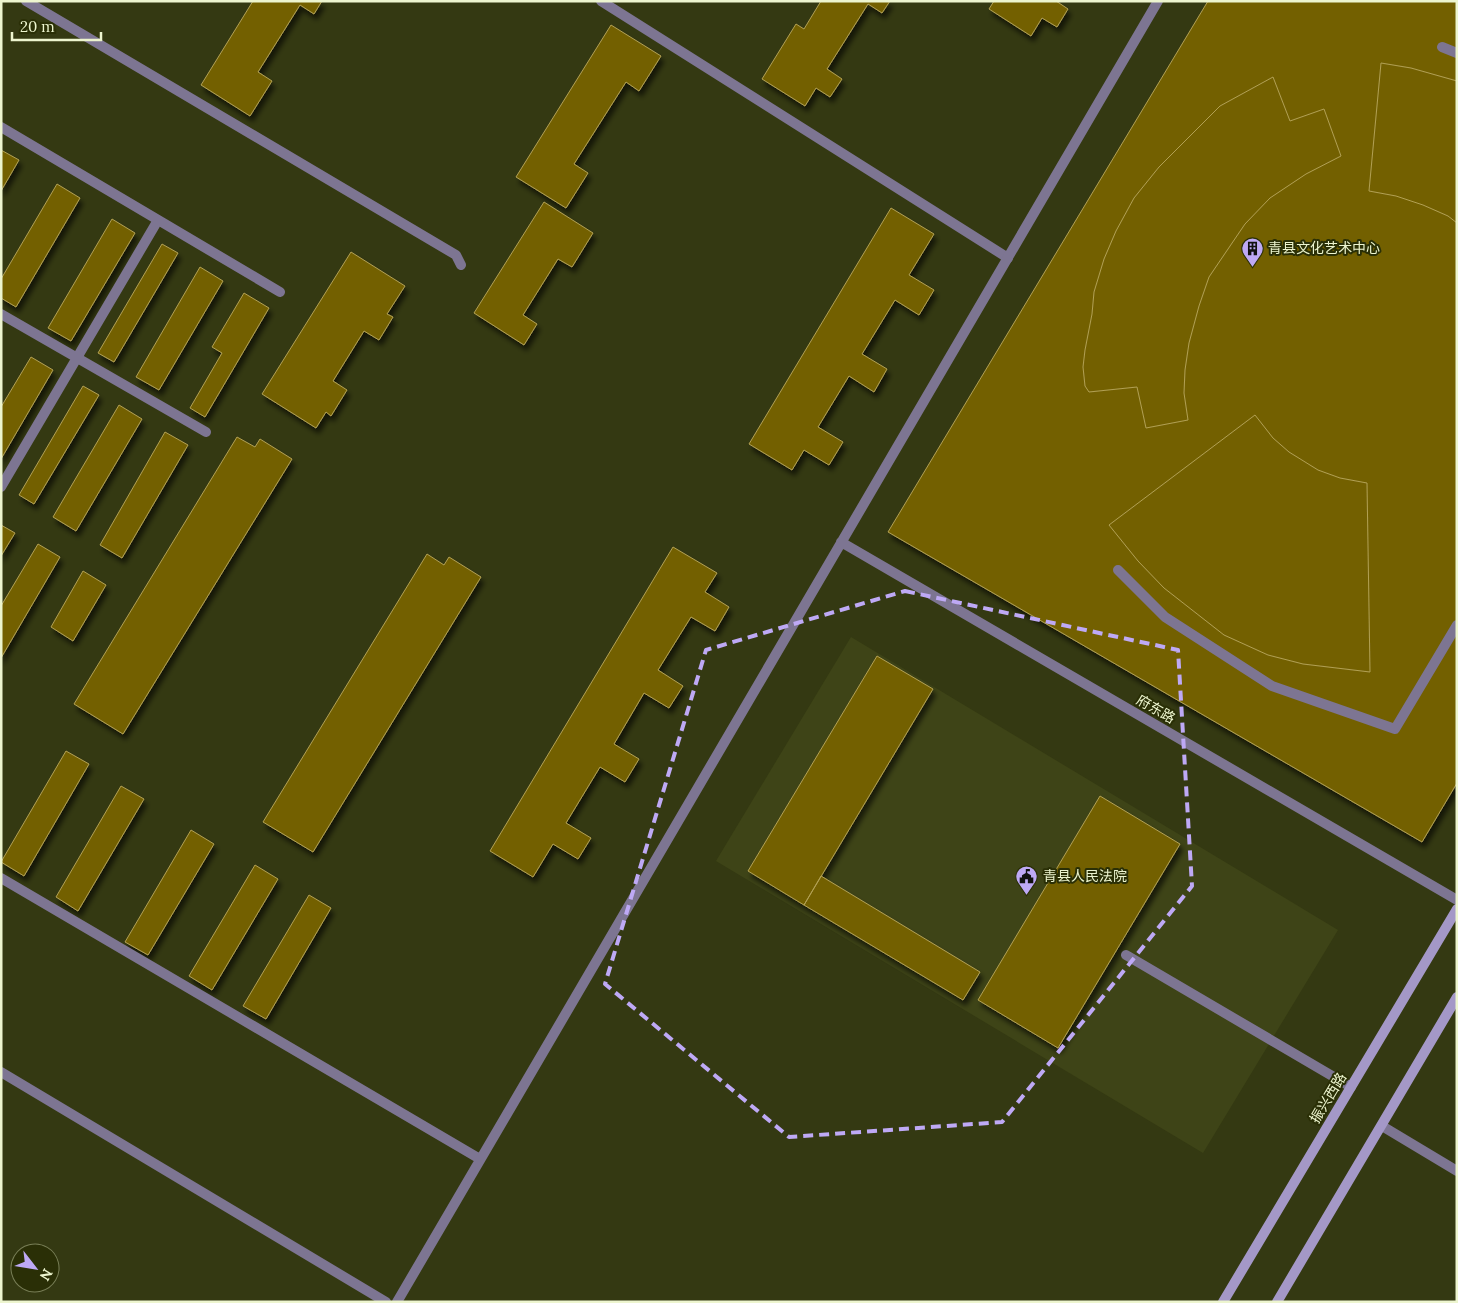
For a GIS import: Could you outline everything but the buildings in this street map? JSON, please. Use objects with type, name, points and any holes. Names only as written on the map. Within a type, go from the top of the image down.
[{"type":"street","points":[[26,1],[456,255],[461,265]]},
{"type":"street","points":[[601,1],[1008,258]]},
{"type":"street","points":[[397,1302],[1158,1]]},
{"type":"street","points":[[1442,47],[1457,53]]},
{"type":"street","points":[[1,127],[280,292]]},
{"type":"street","points":[[1,487],[158,220]]},
{"type":"street","points":[[1,314],[206,432]]},
{"type":"street","name":"府东路","points":[[841,542],[1457,900]]},
{"type":"street","points":[[1118,570],[1165,617],[1272,686],[1394,729],[1457,625]]},
{"type":"street","points":[[1,878],[480,1159]]},
{"type":"street","name":"振兴西路","points":[[1223,1302],[1457,909]]},
{"type":"street","points":[[1126,955],[1351,1087]]},
{"type":"street","points":[[1277,1302],[1457,997]]},
{"type":"street","points":[[1,1072],[386,1302]]},
{"type":"street","points":[[1382,1126],[1457,1171]]},
{"type":"highlighted area","points":[[905,591],[1178,650],[1192,886],[1002,1122],[789,1137],[605,984],[706,650]]},
{"type":"shaded area","name":"青县人民法院","points":[[851,637],[1338,930],[1203,1153],[716,861]]},
{"type":"place","name":"青县文化艺术中心","points":[[1252,267]]},
{"type":"place","name":"青县人民法院","points":[[1027,895]]}]
